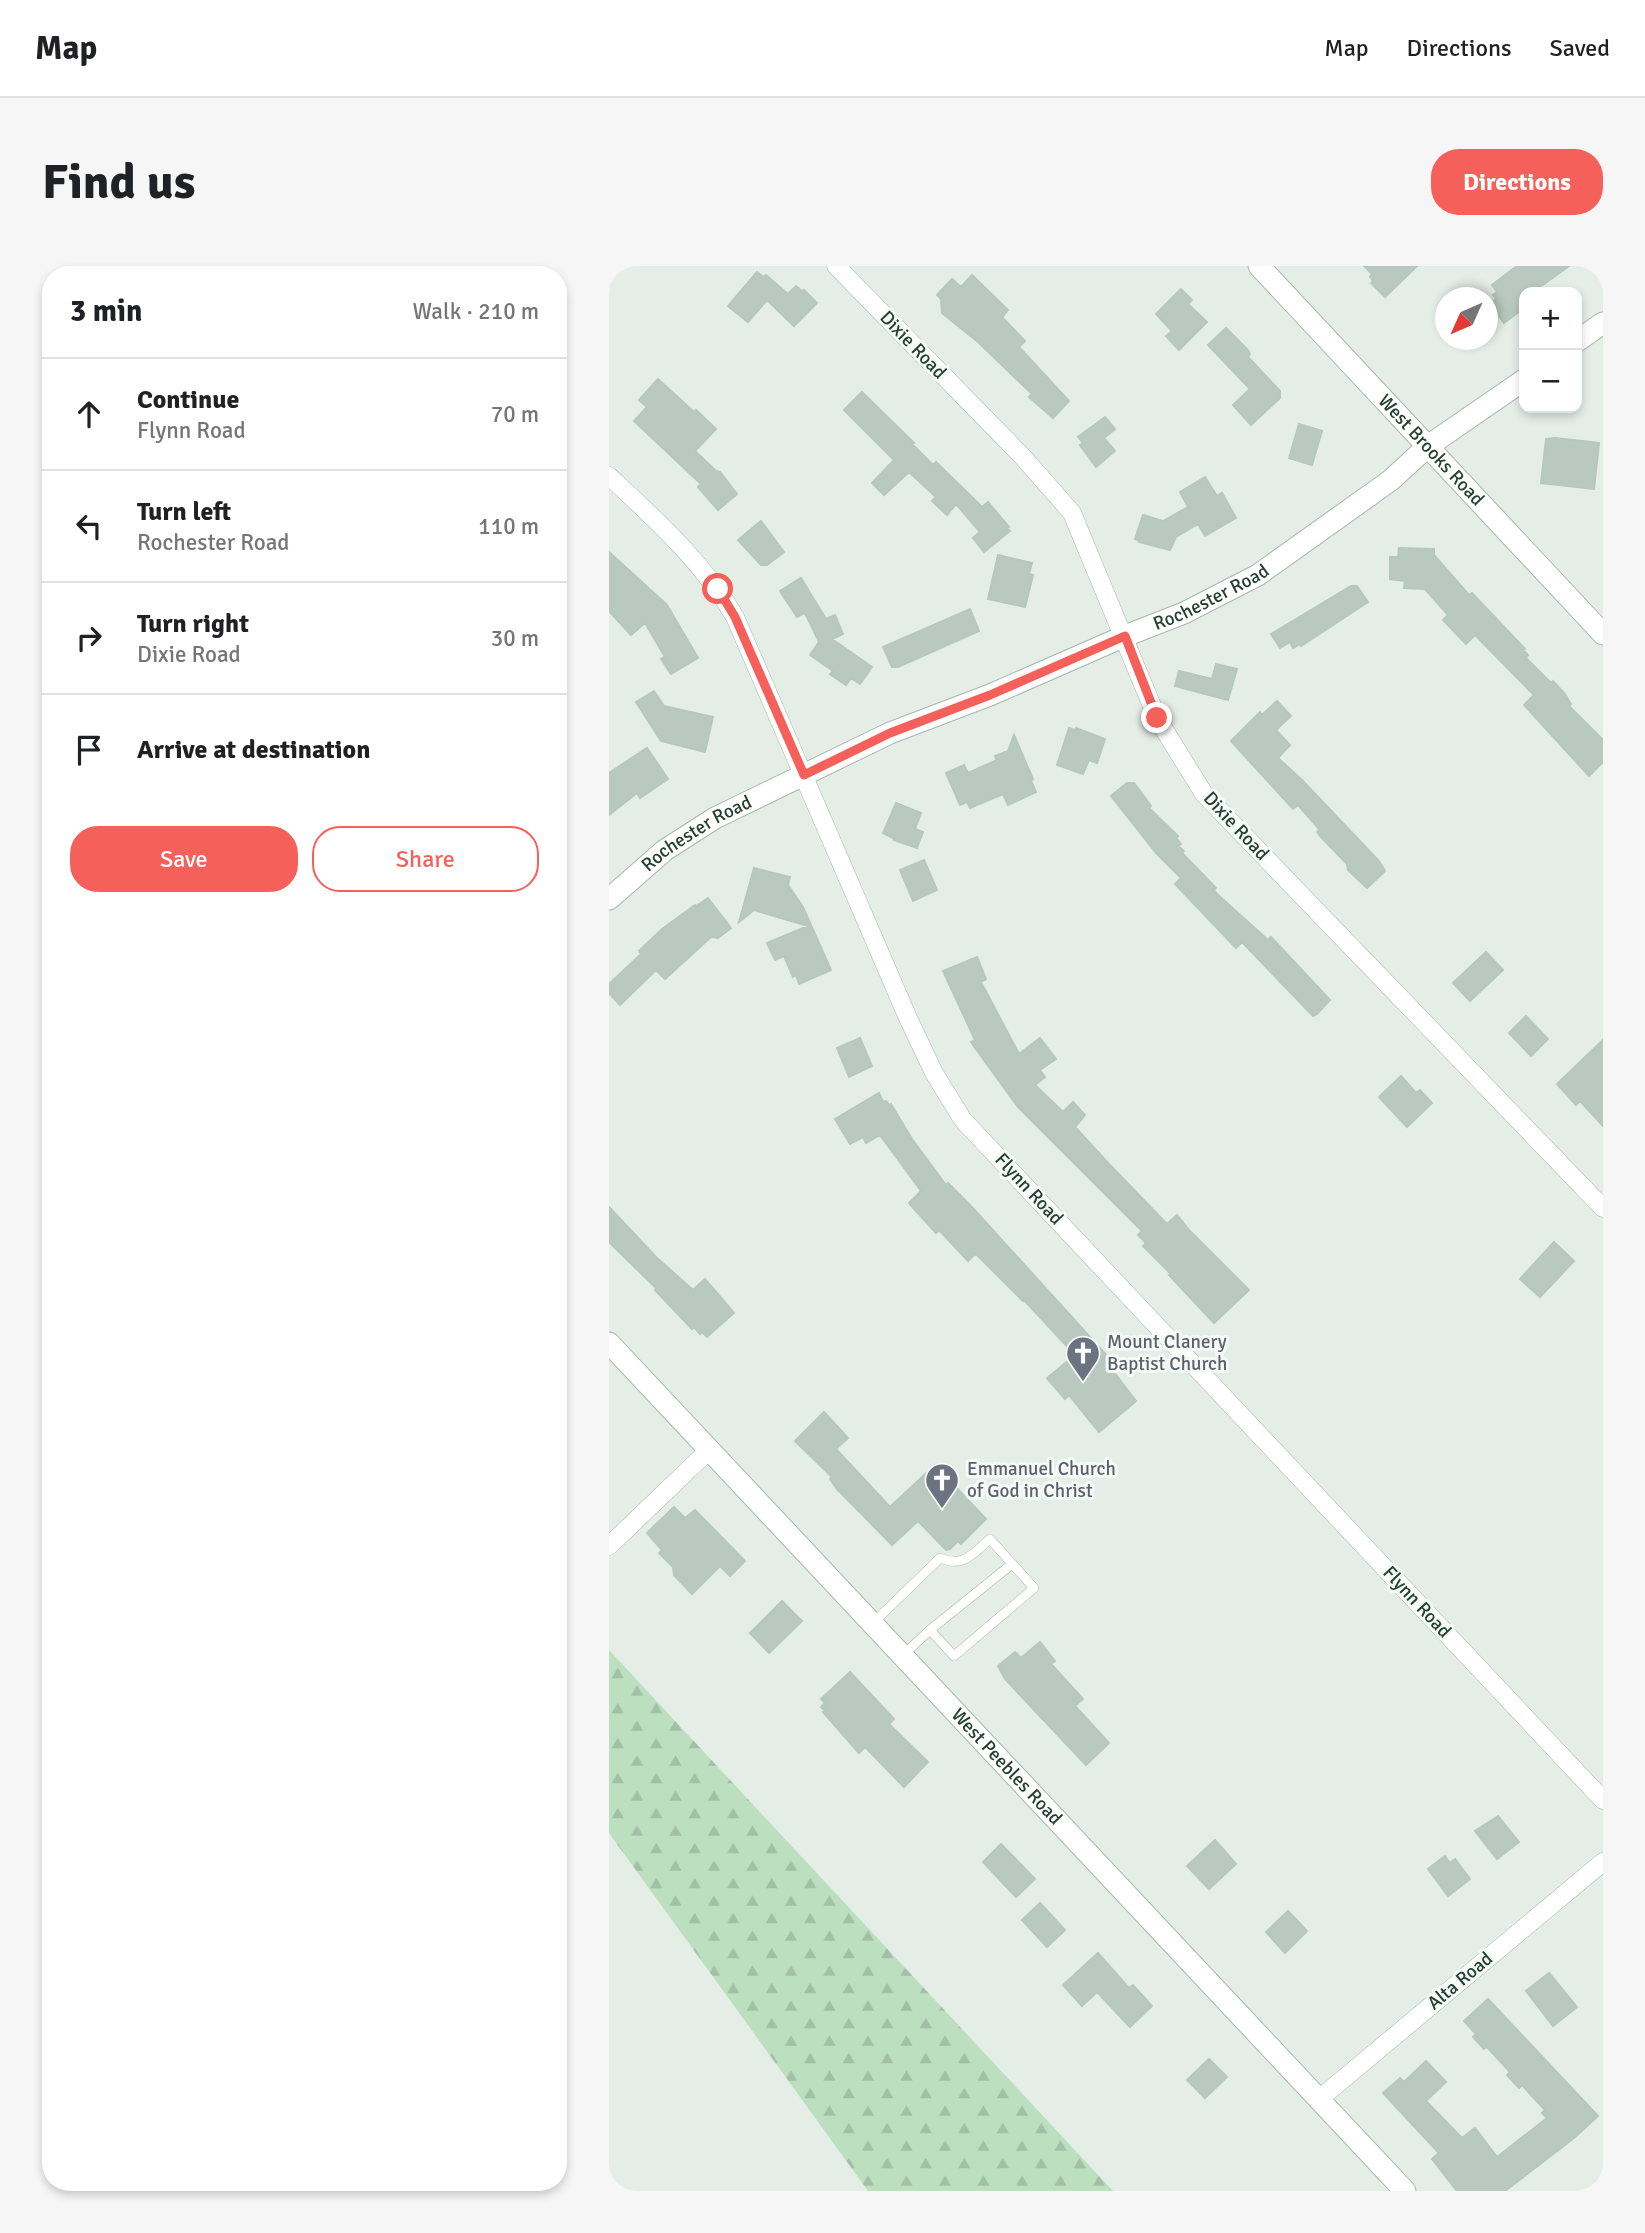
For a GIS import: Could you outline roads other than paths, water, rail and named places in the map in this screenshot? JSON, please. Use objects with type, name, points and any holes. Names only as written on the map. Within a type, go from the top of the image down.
[{"type":"street","name":"Dixie Road","points":[[836,266],[1022,456],[1072,513],[1157,718],[1204,794],[1603,1208]]},
{"type":"street","name":"West Brooks Road","points":[[1259,266],[1603,634]]},
{"type":"street","points":[[1582,338],[1603,323]]},
{"type":"street","name":"Rochester Road","points":[[609,899],[665,850],[715,818],[890,733],[990,695],[1125,636],[1184,614],[1258,575],[1391,480],[1428,446],[1519,383]]},
{"type":"street","name":"Flynn Road","points":[[609,476],[694,560],[718,589],[735,617],[913,1029],[934,1073],[964,1120],[1603,1800]]},
{"type":"street","name":"West Peebles Road","points":[[609,1343],[1405,2191]]},
{"type":"street","points":[[609,1546],[709,1450]]},
{"type":"street","name":"Alta Road","points":[[1318,2100],[1603,1862]]},
{"type":"lane","points":[[872,1625],[940,1558],[953,1564],[966,1560],[990,1539],[1034,1588],[954,1656],[930,1630]]},
{"type":"lane","points":[[902,1657],[930,1630],[1012,1564]]},
{"type":"place","name":"Mount Clanery Baptist Church","points":[[1083,1383]]},
{"type":"place","name":"Emmanuel Church of God in Christ","points":[[942,1510]]}]
